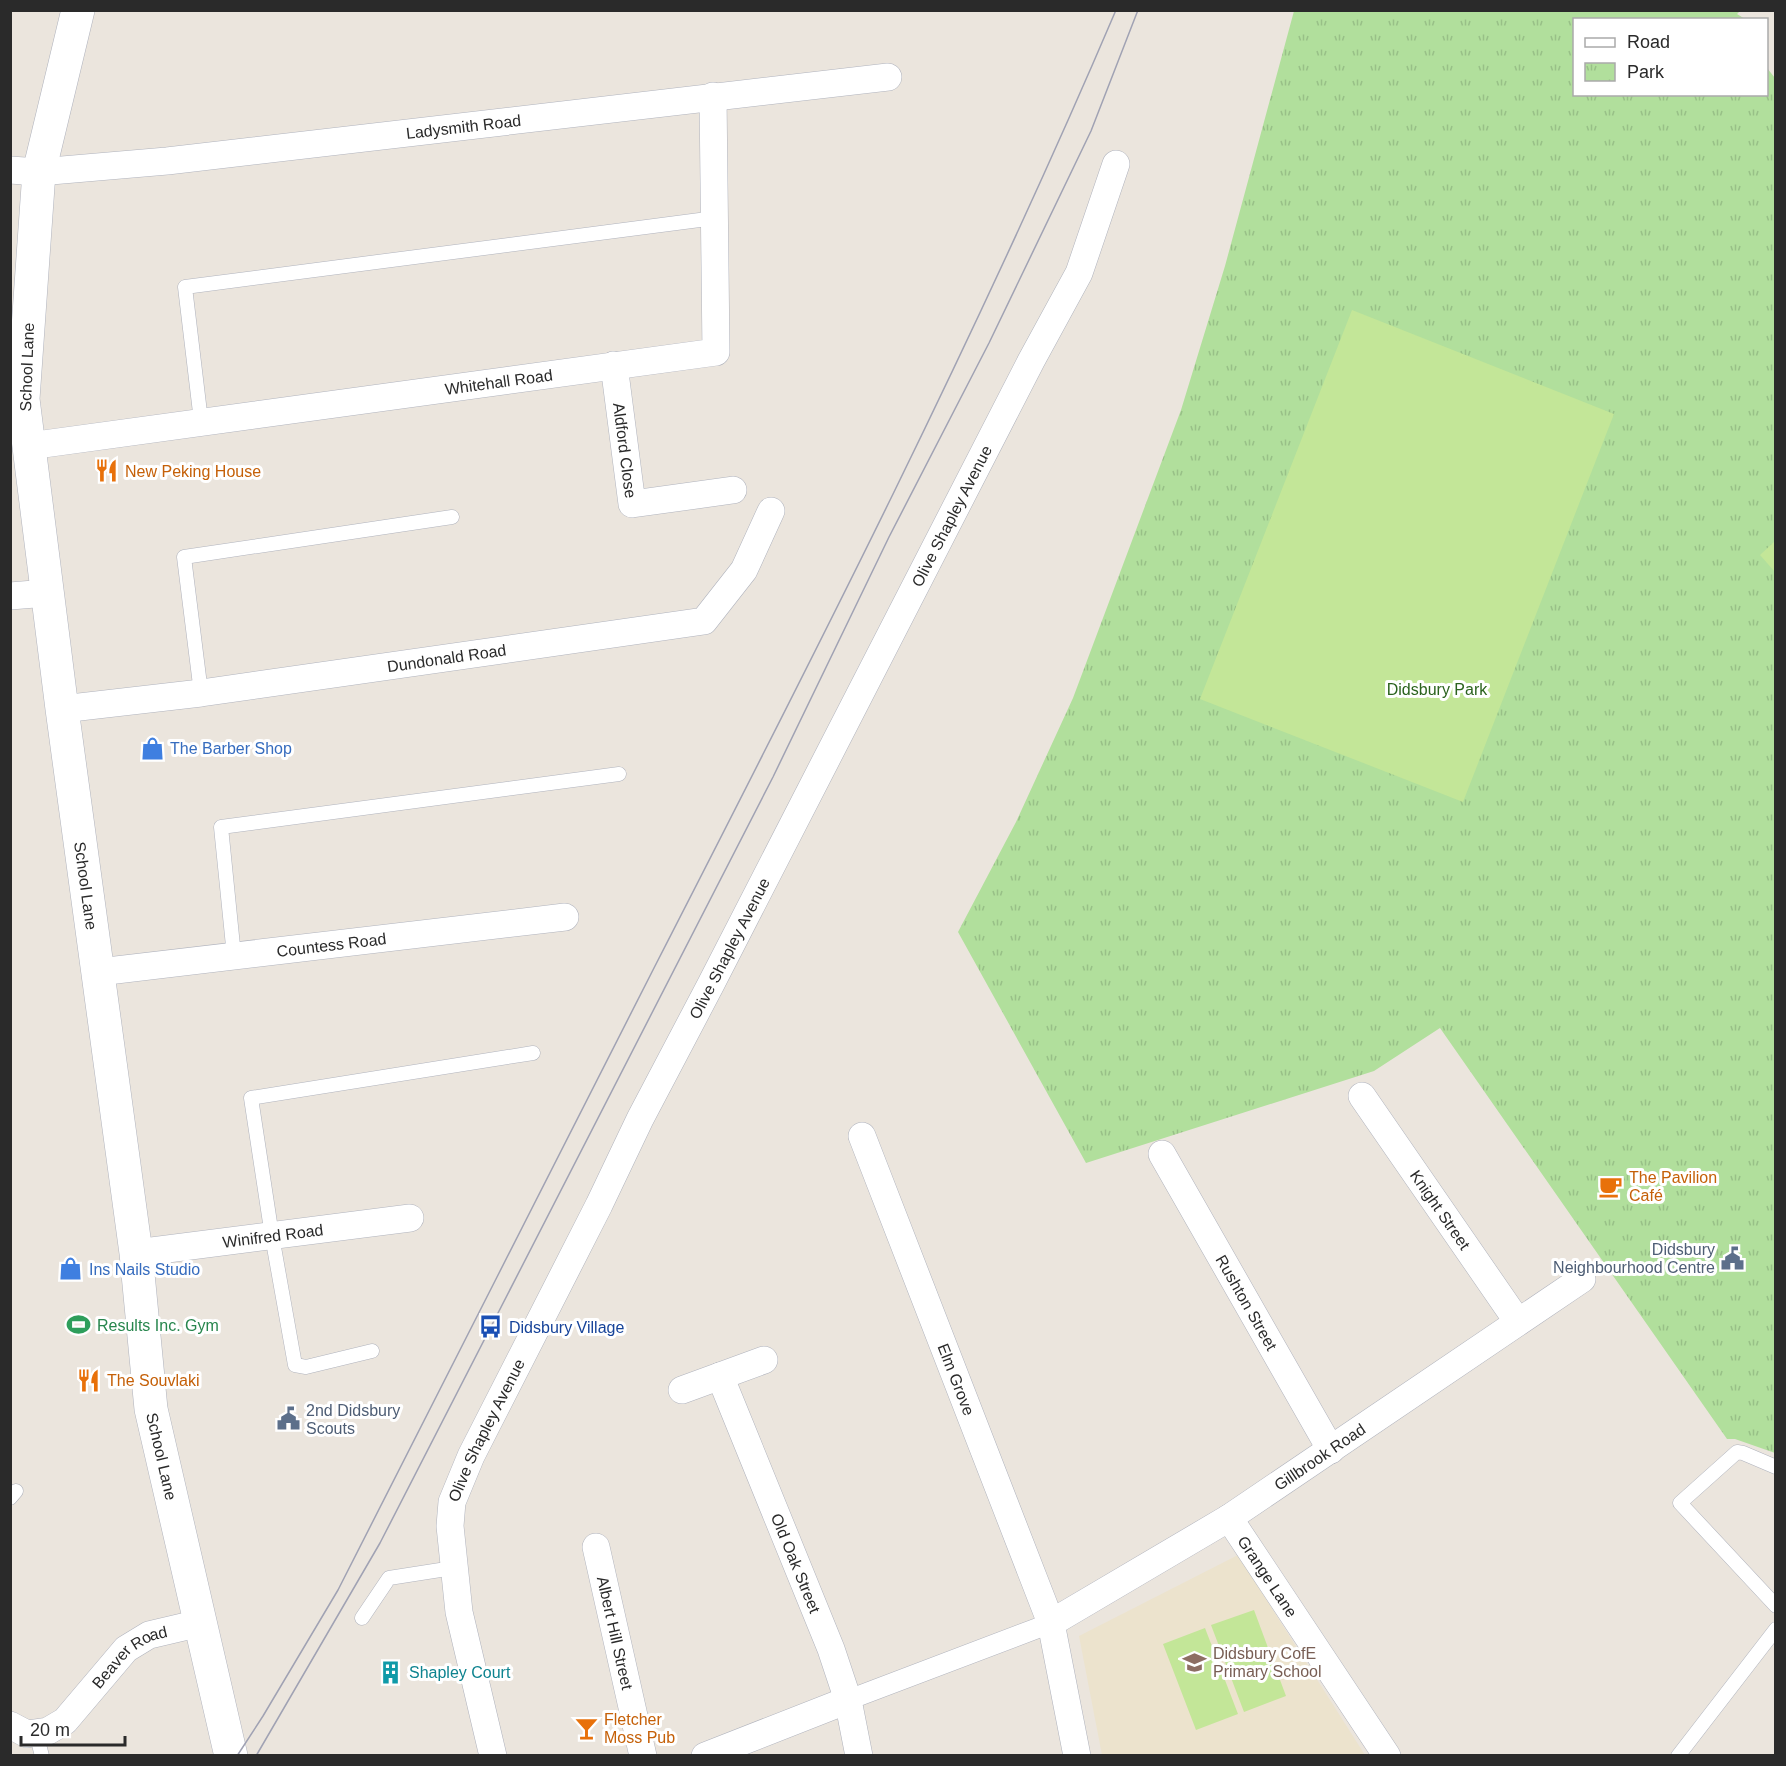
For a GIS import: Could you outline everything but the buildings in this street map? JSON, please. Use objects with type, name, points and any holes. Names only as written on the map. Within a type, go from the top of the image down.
[{"type":"street","name":"School Lane","points":[[78,10],[25,171],[17,398],[29,446],[62,709],[99,972],[136,1253],[151,1409],[200,1623],[224,1716],[231,1755]]},
{"type":"street","name":"Ladysmith Road","points":[[25,171],[167,161],[888,77]]},
{"type":"street","name":"Whitehall Road","points":[[29,446],[716,352],[713,96]]},
{"type":"street","name":"Olive Shapley Avenue","points":[[493,1755],[459,1612],[450,1526],[452,1502],[471,1456],[599,1205],[640,1119],[1031,361],[1079,273],[1116,164]]},
{"type":"street","name":"Aldford Close","points":[[614,365],[632,504],[733,490]]},
{"type":"street","name":"Dundonald Road","points":[[62,709],[201,693],[704,621],[744,570],[771,511]]},
{"type":"street","points":[[10,596],[47,593]]},
{"type":"street","name":"Countess Road","points":[[99,972],[565,917]]},
{"type":"street","name":"Knight Street","points":[[1362,1096],[1518,1322]]},
{"type":"street","name":"Elm Grove","points":[[862,1136],[1051,1623],[1077,1755]]},
{"type":"street","name":"Rushton Street","points":[[1162,1154],[1330,1450]]},
{"type":"street","name":"Winifred Road","points":[[136,1253],[410,1218]]},
{"type":"street","name":"Gillbrook Road","points":[[1051,1623],[1229,1518],[1582,1280]]},
{"type":"street","points":[[682,1389],[764,1360]]},
{"type":"street","name":"Old Oak Street","points":[[720,1376],[831,1649],[848,1700],[859,1755]]},
{"type":"street","name":"Grange Lane","points":[[1229,1518],[1387,1755]]},
{"type":"street","name":"Albert Hill Street","points":[[596,1546],[644,1755]]},
{"type":"street","name":"Beaver Road","points":[[10,1725],[39,1744],[48,1731],[65,1721],[126,1649],[149,1635],[200,1623]]},
{"type":"street","points":[[705,1755],[1051,1623]]},
{"type":"lane","points":[[201,421],[185,287],[715,218]]},
{"type":"lane","points":[[201,693],[184,557],[452,517]]},
{"type":"lane","points":[[234,956],[221,827],[619,774]]},
{"type":"lane","points":[[372,1351],[306,1366],[295,1365],[251,1098],[533,1053]]},
{"type":"lane","points":[[1776,1467],[1737,1452],[1680,1503],[1776,1606]]},
{"type":"lane","points":[[362,1618],[389,1578],[453,1568]]},
{"type":"lane","points":[[1678,1755],[1776,1629]]},
{"type":"shaded area","name":"Didsbury CofE Primary School","points":[[1238,1555],[1365,1755],[1102,1755],[1079,1636]]},
{"type":"green space","name":"Didsbury Park","points":[[1294,11],[1740,11],[1737,14],[1743,18],[1573,18],[1573,96],[1768,96],[1768,69],[1775,78],[1775,1453],[1735,1439],[1727,1439],[1440,1028],[1374,1071],[1086,1163],[958,932],[1016,822],[1073,698],[1181,410],[1225,266]]},
{"type":"green space","points":[[1352,310],[1614,414],[1463,802],[1200,699]]},
{"type":"green space","points":[[1775,541],[1775,572],[1760,555]]},
{"type":"green space","points":[[1254,1610],[1286,1696],[1244,1712],[1211,1625]]},
{"type":"green space","points":[[1205,1628],[1238,1714],[1196,1730],[1163,1644]]},
{"type":"tram line","points":[[237,1756],[338,1590],[835,611],[952,373],[1063,132],[1116,10]]},
{"type":"tram line","points":[[256,1756],[380,1543],[773,777],[889,537],[989,343],[1091,131],[1138,10]]},
{"type":"place","name":"New Peking House","points":[[107,471]]},
{"type":"place","name":"The Barber Shop","points":[[152,748]]},
{"type":"place","name":"The Pavilion Café","points":[[1611,1186]]},
{"type":"place","name":"Didsbury Neighbourhood Centre","points":[[1733,1258]]},
{"type":"place","name":"Ins Nails Studio","points":[[71,1269]]},
{"type":"place","name":"Results Inc. Gym","points":[[79,1325]]},
{"type":"place","name":"Didsbury Village","points":[[491,1327]]},
{"type":"place","name":"The Souvlaki","points":[[89,1380]]},
{"type":"place","name":"2nd Didsbury Scouts","points":[[288,1419]]},
{"type":"place","name":"Didsbury CofE Primary School","points":[[1195,1662]]},
{"type":"place","name":"Shapley Court","points":[[391,1672]]},
{"type":"place","name":"Fletcher Moss Pub","points":[[586,1728]]}]
